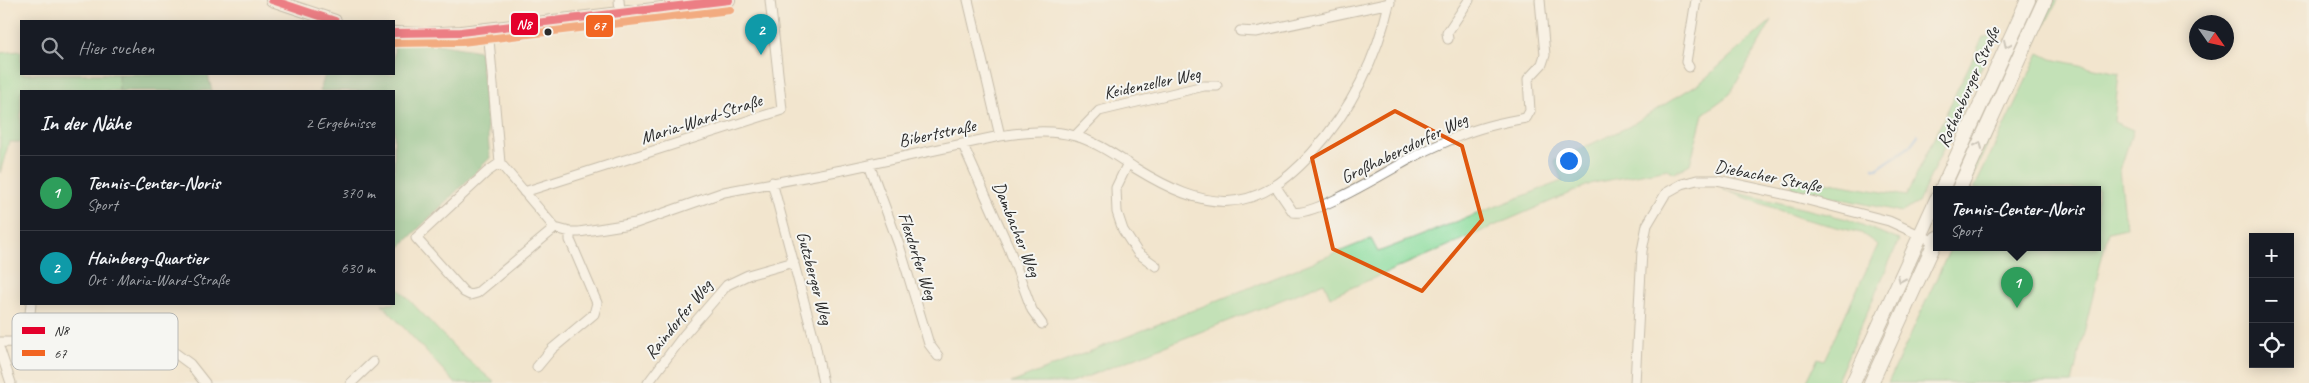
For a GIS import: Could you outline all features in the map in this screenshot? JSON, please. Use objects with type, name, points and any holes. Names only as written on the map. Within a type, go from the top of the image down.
[{"type":"main road","points":[[272,0],[332,20]]},
{"type":"main road","points":[[395,33],[438,34],[729,0]]},
{"type":"main road","name":"Rothenburger Straße","points":[[1943,186],[2028,0]]},
{"type":"main road","name":"Rothenburger Straße","points":[[1960,186],[2045,0]]},
{"type":"main road","points":[[1853,383],[1933,208]]},
{"type":"main road","points":[[1871,383],[1933,247]]},
{"type":"street","points":[[619,0],[620,13]]},
{"type":"street","name":"Maria-Ward-Straße","points":[[524,192],[782,110],[770,0]]},
{"type":"street","name":"Bibertstraße","points":[[555,228],[570,232],[614,228],[636,223],[724,192],[1000,136],[968,0]]},
{"type":"street","points":[[1448,39],[1447,32],[1469,0]]},
{"type":"street","name":"Großhabersdorfer Weg","points":[[1276,187],[1293,212],[1300,213],[1331,202],[1419,154],[1461,135],[1496,124],[1526,118],[1530,111],[1528,79],[1542,64],[1545,54],[1540,0]]},
{"type":"street","points":[[1689,67],[1686,62],[1696,0]]},
{"type":"street","points":[[1000,136],[1034,132],[1075,136],[1101,146],[1170,188],[1202,199],[1236,201],[1276,187],[1305,161],[1327,137],[1352,98],[1375,54],[1390,1],[1256,32],[1240,31]]},
{"type":"street","points":[[488,29],[500,163],[555,228],[477,293],[470,295],[464,292],[416,238],[487,172],[500,163]]},
{"type":"street","name":"Keidenzeller Weg","points":[[1075,136],[1099,111],[1204,86],[1217,86]]},
{"type":"street","name":"Dambacher Weg","points":[[963,145],[1009,248],[1032,310],[1042,324]]},
{"type":"street","points":[[1128,163],[1116,188],[1117,212],[1123,230],[1135,249],[1156,266]]},
{"type":"street","name":"Flexdorfer Weg","points":[[869,164],[899,245],[929,344],[938,356]]},
{"type":"street","name":"Diebacher Straße","points":[[1635,383],[1642,252],[1647,225],[1666,193],[1682,184],[1697,180],[1718,180],[1868,215],[1933,239]]},
{"type":"street","name":"Gutzberger Weg","points":[[772,182],[794,262],[823,383]]},
{"type":"street","points":[[537,367],[552,349],[594,314],[597,308],[595,297],[570,240],[570,232]]},
{"type":"street","name":"Raindorfer Weg","points":[[648,383],[684,335],[727,285],[748,275],[794,262]]},
{"type":"street","points":[[0,350],[11,383]]},
{"type":"street","points":[[178,356],[205,383]]},
{"type":"street","points":[[352,383],[373,362]]},
{"type":"highlighted area","points":[[1395,111],[1462,146],[1482,220],[1422,291],[1333,249],[1312,158]]},
{"type":"green space","points":[[2033,0],[2038,0],[1955,186],[1948,186]]},
{"type":"green space","points":[[2054,0],[2058,0],[2028,56],[1968,186],[1965,186],[2028,51]]},
{"type":"green space","points":[[1772,20],[1730,94],[1703,114],[1690,164],[1674,173],[1668,169],[1593,183],[1330,297],[1324,283],[1071,383],[1011,383],[1371,239],[1378,252],[1562,181],[1554,161],[1628,127],[1701,82]]},
{"type":"green space","points":[[1996,36],[1918,203],[1902,212],[1791,188],[1795,177],[1906,196],[1983,37]]},
{"type":"green space","points":[[395,37],[480,51],[490,158],[395,252],[395,90],[320,90],[325,75],[395,75]]},
{"type":"green space","points":[[20,51],[20,75],[118,75],[119,90],[20,90],[20,142],[9,142],[0,173],[0,53]]},
{"type":"green space","points":[[2039,53],[2051,59],[2119,73],[2114,122],[2133,130],[2120,170],[2126,228],[2108,232],[2072,383],[1888,383],[1949,251],[2101,251],[2101,186],[1975,186]]},
{"type":"green space","points":[[118,75],[208,75],[212,90],[119,90]]},
{"type":"green space","points":[[1722,189],[1847,219],[1899,240],[1836,383],[1806,383],[1818,358],[1824,360],[1878,245],[1861,233],[1800,218]]},
{"type":"green space","points":[[395,285],[461,354],[495,383],[455,383],[383,305],[395,305]]},
{"type":"waterway","points":[[1873,168],[1877,169],[1909,147],[1918,135]]},
{"type":"transit line","name":"N8","points":[[272,0],[332,20]]},
{"type":"transit line","name":"N8","points":[[395,33],[461,32],[729,0]]},
{"type":"transit line","name":"67","points":[[395,43],[462,42],[730,10]]},
{"type":"place","name":"Hainberg-Quartier","points":[[761,55]]},
{"type":"place","name":"Tennis-Center-Noris","points":[[2017,308]]}]
